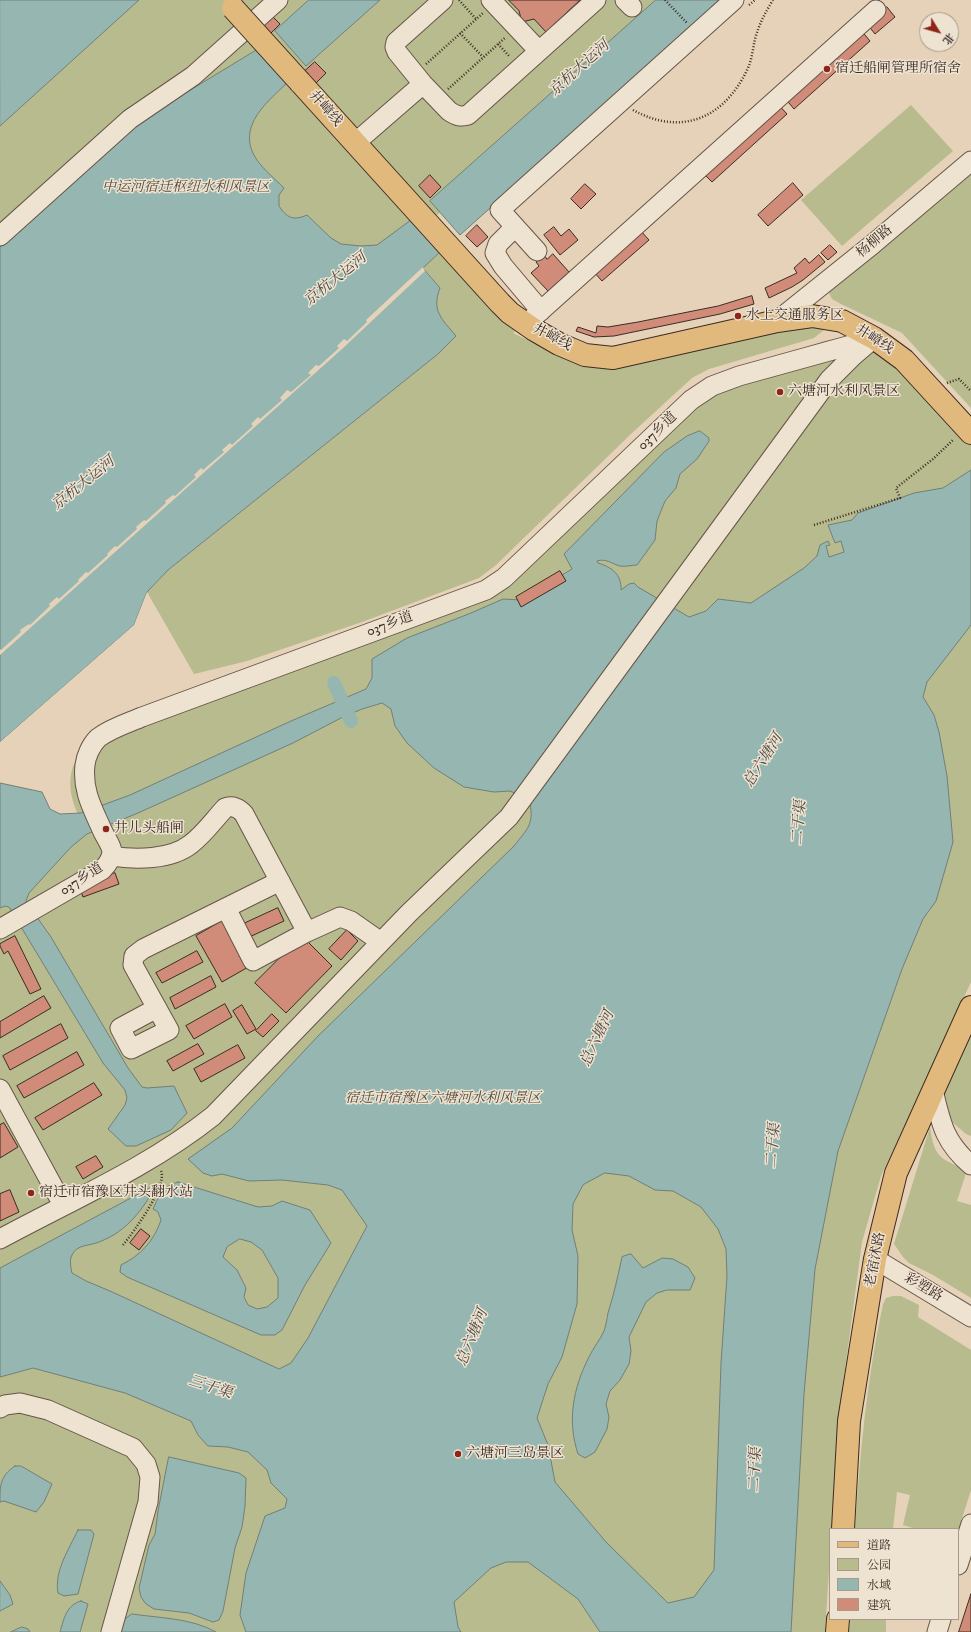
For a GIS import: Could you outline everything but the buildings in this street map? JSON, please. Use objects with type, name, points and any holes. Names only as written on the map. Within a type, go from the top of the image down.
[{"type":"main road","name":"井嶂线","points":[[230,4],[510,313],[534,318],[559,344],[585,355],[613,358],[778,321],[812,316],[842,321],[874,338],[904,360],[969,430]]},
{"type":"main road","name":"老宿沭路","points":[[843,1528],[849,1420],[875,1259],[896,1173],[933,1090],[968,1021]]},
{"type":"main road","points":[[837,1632],[838,1620]]},
{"type":"street","points":[[0,236],[130,119],[193,76],[278,0]]},
{"type":"street","points":[[443,0],[396,42],[395,47],[396,52],[437,99],[454,115],[460,116],[468,115],[596,0]]},
{"type":"street","points":[[537,251],[500,210],[734,0]]},
{"type":"street","points":[[492,2],[539,52]]},
{"type":"street","points":[[515,227],[498,244],[495,252],[534,318],[876,10]]},
{"type":"street","points":[[361,150],[419,79]]},
{"type":"street","name":"杨柳路","points":[[778,321],[873,244],[971,161]]},
{"type":"street","points":[[0,1239],[154,1158],[190,1134],[224,1106],[381,942],[509,817],[829,380],[852,356],[874,338]]},
{"type":"street","name":"037乡道","points":[[7,925],[102,870],[108,864],[110,851],[85,790],[84,776],[89,750],[104,734],[150,714],[486,590],[504,578],[691,400],[712,386],[739,376],[874,338]]},
{"type":"street","points":[[110,851],[141,859],[172,854],[190,845],[225,808],[232,806],[238,808],[244,814],[307,932]]},
{"type":"street","points":[[158,1008],[133,965],[134,956],[143,949],[280,881]]},
{"type":"street","points":[[226,908],[253,961],[307,932],[340,917],[351,921],[381,942]]},
{"type":"street","points":[[0,1089],[63,1205]]},
{"type":"street","points":[[933,1090],[941,1123],[949,1142],[963,1158],[971,1164]]},
{"type":"street","name":"彩塑路","points":[[875,1259],[971,1317]]},
{"type":"street","points":[[0,1408],[5,1405],[20,1403],[48,1410],[128,1445],[133,1448],[146,1464],[150,1477],[148,1502],[111,1632]]},
{"type":"street","points":[[962,1558],[971,1524]]},
{"type":"street","points":[[937,1632],[941,1620]]},
{"type":"path","points":[[458,0],[476,19]]},
{"type":"path","points":[[666,0],[692,29]]},
{"type":"path","points":[[621,101],[648,118],[665,123],[685,123],[701,118],[716,109],[730,97],[748,67],[759,28],[764,15],[773,0]]},
{"type":"path","points":[[419,79],[460,33],[492,2]]},
{"type":"path","points":[[437,99],[516,28]]},
{"type":"path","points":[[460,33],[483,58]]},
{"type":"path","points":[[929,387],[960,379],[971,391]]},
{"type":"path","points":[[814,525],[900,498],[896,488],[969,430]]},
{"type":"path","points":[[123,1245],[140,1224],[162,1180],[163,1175],[154,1158]]},
{"type":"green space","name":"中运河宿迁枢纽水利风景区","points":[[0,0],[680,0],[0,602]]},
{"type":"green space","points":[[911,105],[953,151],[842,246],[801,200]]},
{"type":"green space","points":[[971,168],[971,408],[902,333],[839,303],[832,299],[829,293],[831,286]]},
{"type":"green space","points":[[443,249],[517,329],[513,333],[544,348],[572,357],[779,328],[820,325],[824,330],[814,338],[709,369],[692,378],[632,433],[496,565],[479,578],[362,622],[247,661],[194,674],[147,592],[168,570],[438,354],[440,316],[436,302],[440,288],[423,267]]},
{"type":"green space","name":"宿迁市宿豫区六塘河水利风景区","points":[[839,338],[874,351],[905,372],[971,445],[971,982],[881,1176],[862,1242],[840,1407],[832,1528],[829,1528],[829,1570],[825,1632],[0,1632],[0,887],[87,834],[71,795],[70,787],[73,767],[84,748],[471,589],[497,571],[681,397],[708,379],[824,341]]},
{"type":"green space","points":[[968,1034],[971,1035],[971,1136],[966,1134],[951,1121],[943,1094]]},
{"type":"green space","points":[[930,1127],[936,1151],[940,1156],[950,1163],[967,1170],[957,1201],[971,1205],[971,1298],[933,1275],[909,1263],[894,1244]]},
{"type":"green space","points":[[901,1296],[919,1305],[918,1317],[971,1350],[971,1490],[959,1528],[913,1528],[903,1525],[910,1495],[897,1492],[893,1528],[855,1528],[859,1472],[868,1388],[877,1332],[883,1304],[886,1298]]},
{"type":"green space","points":[[850,1620],[886,1620],[886,1632],[849,1632]]},
{"type":"water","points":[[0,0],[139,0],[0,126]]},
{"type":"water","points":[[309,0],[380,0],[306,66],[275,31]]},
{"type":"water","name":"京杭大运河","points":[[656,0],[723,0],[460,235],[430,201]]},
{"type":"water","name":"京杭大运河","points":[[257,50],[287,83],[262,108],[251,127],[249,137],[251,148],[257,160],[284,188],[279,195],[279,206],[288,216],[294,218],[307,215],[331,238],[341,244],[361,246],[377,245],[415,217],[443,249],[423,268],[440,288],[437,309],[442,319],[456,336],[438,354],[168,570],[147,592],[134,625],[0,742],[0,247],[141,120]]},
{"type":"water","points":[[700,431],[709,438],[709,441],[697,459],[680,474],[676,488],[665,501],[657,521],[655,540],[637,565],[622,566],[606,561],[597,561],[615,572],[620,580],[621,590],[629,584],[634,583],[638,587],[689,617],[706,611],[718,599],[751,603],[804,568],[817,556],[820,545],[828,541],[830,545],[826,546],[829,557],[844,552],[841,541],[835,543],[828,525],[852,520],[858,513],[914,493],[943,488],[971,470],[971,625],[927,682],[923,697],[934,715],[939,732],[947,776],[953,842],[936,901],[923,919],[902,969],[838,1151],[815,1269],[804,1394],[791,1632],[600,1632],[578,1599],[528,1562],[506,1562],[491,1568],[454,1602],[458,1627],[461,1632],[246,1632],[240,1615],[246,1573],[265,1516],[285,1508],[287,1499],[271,1483],[267,1470],[248,1452],[228,1447],[208,1446],[198,1435],[191,1421],[125,1393],[33,1368],[0,1377],[0,1268],[157,1184],[134,1218],[118,1232],[95,1243],[80,1247],[74,1251],[70,1264],[72,1273],[86,1281],[279,1369],[291,1363],[308,1338],[367,1226],[342,1190],[328,1185],[282,1180],[249,1181],[222,1174],[212,1176],[203,1173],[188,1159],[232,1128],[319,1035],[514,846],[523,835],[531,820],[531,807],[529,799],[510,791],[494,792],[464,787],[434,768],[407,743],[395,726],[391,709],[382,703],[362,709],[341,718],[293,743],[138,813],[87,834],[71,847],[29,893],[26,901],[27,906],[34,913],[51,937],[128,1068],[142,1087],[174,1086],[187,1113],[171,1130],[136,1146],[126,1146],[108,1129],[125,1105],[127,1098],[125,1090],[103,1063],[9,907],[5,906],[0,908],[0,783],[42,792],[50,809],[60,814],[81,813],[130,795],[291,721],[366,689],[372,678],[372,659],[407,638],[503,599],[521,600],[572,569],[564,554],[664,452],[687,436]],"holes":[[[605,1173],[629,1176],[655,1190],[673,1191],[701,1207],[718,1229],[726,1249],[727,1276],[721,1363],[714,1570],[694,1597],[668,1603],[606,1542],[555,1482],[548,1445],[537,1418],[548,1384],[562,1357],[577,1304],[578,1256],[572,1230],[573,1204],[583,1185]]]},
{"type":"water","points":[[178,1182],[258,1207],[272,1206],[282,1201],[310,1210],[331,1243],[305,1285],[282,1330],[275,1335],[261,1335],[127,1277],[120,1272],[121,1265],[135,1257],[151,1241],[161,1220],[158,1212],[153,1209],[157,1199],[164,1189]],"holes":[[[240,1239],[251,1242],[262,1250],[278,1278],[278,1298],[267,1307],[257,1309],[248,1305],[244,1297],[246,1288],[237,1270],[223,1257],[227,1247]]]},
{"type":"water","points":[[631,1254],[643,1268],[662,1258],[673,1259],[688,1267],[695,1278],[690,1290],[667,1290],[657,1293],[646,1302],[629,1337],[631,1351],[629,1364],[620,1380],[610,1391],[606,1404],[609,1417],[607,1429],[595,1452],[585,1458],[578,1454],[575,1442],[572,1417],[573,1405],[583,1369],[604,1331],[622,1257]]},
{"type":"water","points":[[169,1457],[239,1473],[246,1478],[245,1506],[242,1527],[235,1548],[223,1611],[219,1620],[213,1622],[189,1613],[154,1609],[146,1604],[141,1597],[139,1588],[149,1545],[155,1534]]},
{"type":"water","points":[[15,1466],[21,1466],[52,1484],[44,1502],[36,1512],[4,1501],[0,1502],[2,1481],[6,1473]]},
{"type":"water","points":[[78,1530],[91,1530],[94,1534],[78,1594],[64,1596],[58,1593],[58,1577],[63,1560]]},
{"type":"water","points":[[0,1581],[10,1595],[13,1604],[0,1611]]},
{"type":"water","points":[[81,1601],[88,1604],[80,1632],[60,1632],[66,1613],[72,1606]]},
{"type":"water","points":[[132,1614],[186,1621],[206,1627],[216,1632],[120,1632],[124,1620]]},
{"type":"water","points":[[22,1627],[28,1629],[30,1632],[11,1632]]},
{"type":"pier","points":[[423,267],[425,271],[342,349],[0,655],[0,649],[1,650],[21,632],[20,630],[29,624],[30,625],[50,606],[49,604],[57,597],[59,599],[79,581],[78,580],[86,572],[88,573],[108,555],[107,554],[115,546],[117,547],[137,529],[136,527],[144,520],[146,521],[166,503],[165,501],[173,495],[175,496],[196,477],[194,475],[201,468],[203,470],[224,452],[222,450],[230,443],[232,445],[253,426],[251,424],[258,417],[260,419],[282,400],[280,398],[287,390],[291,392],[311,375],[308,373],[316,365],[319,366],[339,348],[337,346],[344,339],[347,341],[367,322],[366,320]]},
{"type":"pier","points":[[147,592],[148,594],[136,627],[0,744],[0,742],[134,625]]},
{"type":"waterway","points":[[334,683],[351,721]]},
{"type":"place","name":"宿迁船闸管理所宿舍","points":[[827,69]]},
{"type":"place","name":"水上交通服务区","points":[[738,316]]},
{"type":"place","name":"六塘河水利风景区","points":[[780,392]]},
{"type":"place","name":"井儿头船闸","points":[[106,829]]},
{"type":"place","name":"宿迁市宿豫区井头翻水站","points":[[31,1193]]},
{"type":"place","name":"六塘河三岛景区","points":[[458,1454]]},
{"type":"water label","name":"总六塘河","points":[[764,761]]},
{"type":"water label","name":"二干渠","points":[[800,823]]},
{"type":"water label","name":"总六塘河","points":[[598,1039]]},
{"type":"water label","name":"二干渠","points":[[774,1146]]},
{"type":"water label","name":"总六塘河","points":[[473,1338]]},
{"type":"water label","name":"三干渠","points":[[210,1388]]},
{"type":"water label","name":"二干渠","points":[[756,1470]]}]
